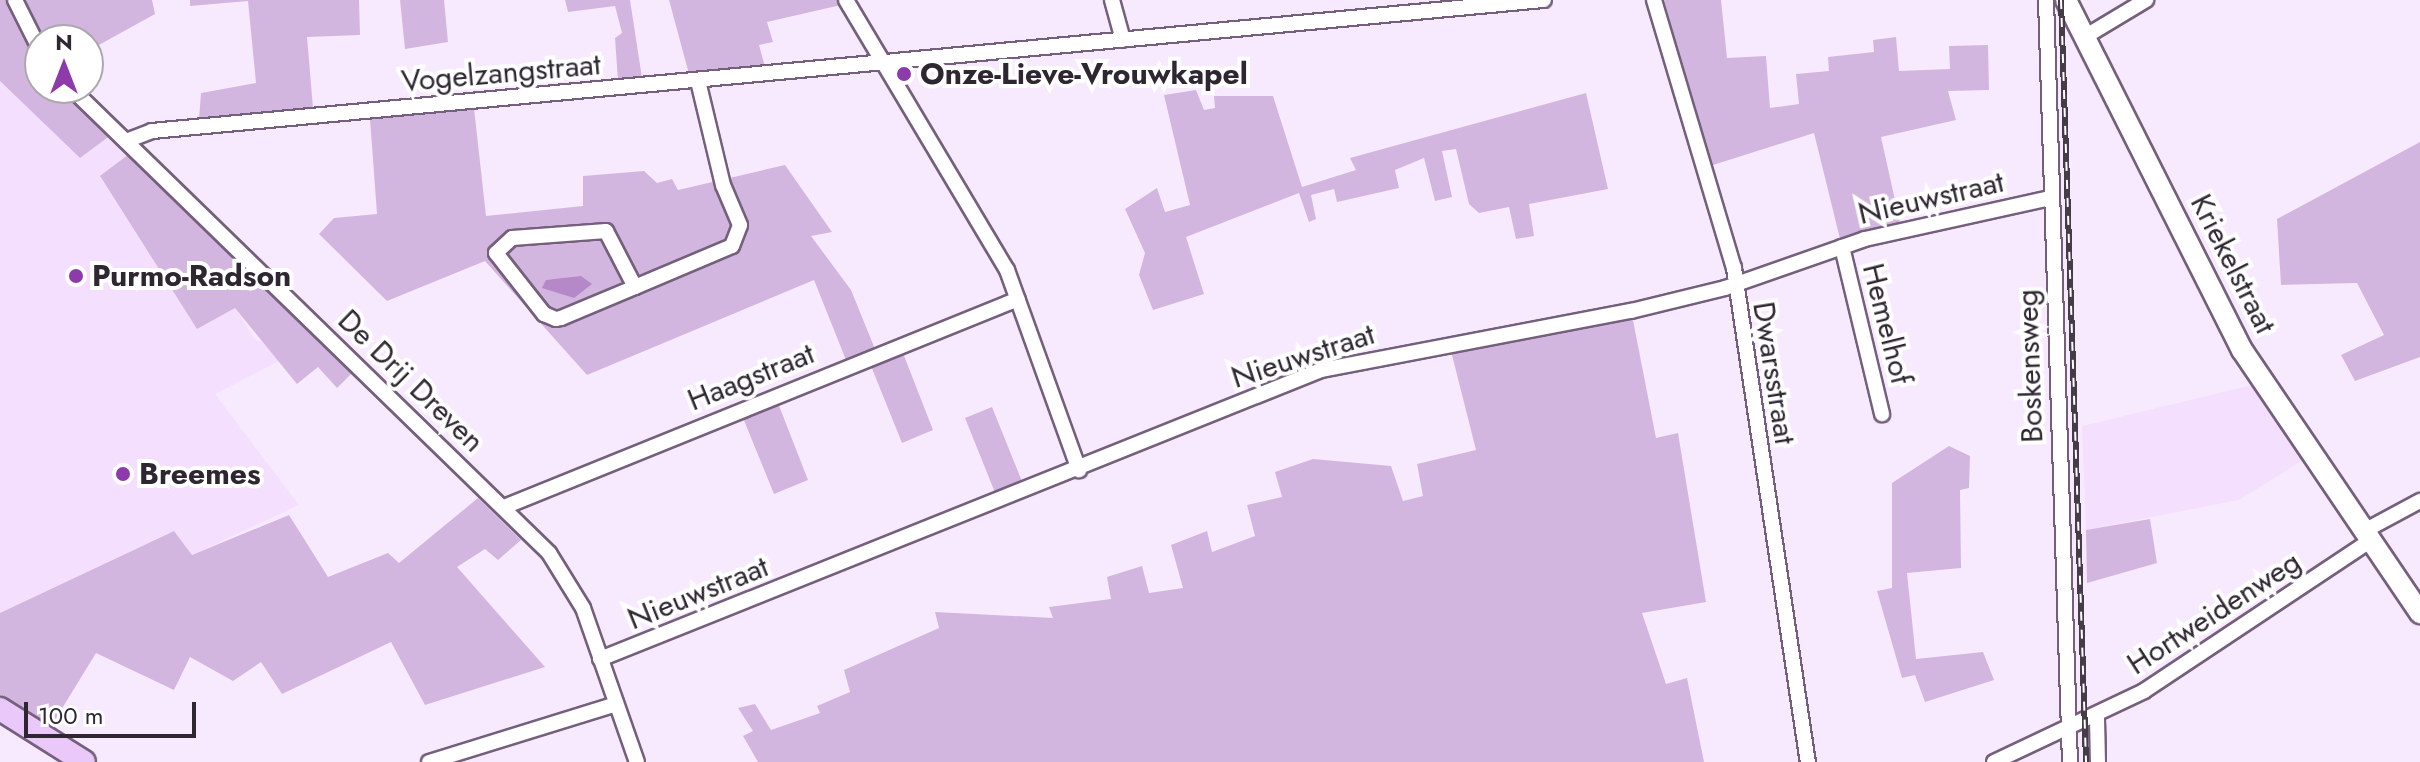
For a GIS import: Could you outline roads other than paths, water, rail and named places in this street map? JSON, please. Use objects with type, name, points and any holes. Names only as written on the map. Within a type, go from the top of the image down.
[{"type":"main road","points":[[0,709],[84,760]]},
{"type":"street","points":[[15,0],[27,24]]},
{"type":"street","points":[[846,0],[1018,299],[1079,470]]},
{"type":"street","points":[[1112,0],[1123,40]]},
{"type":"street","name":"Vogelzangstraat","points":[[126,141],[152,131],[1544,0]]},
{"type":"street","name":"Dwarsstraat","points":[[1654,0],[1723,217],[1808,762]]},
{"type":"street","name":"Boskensweg","points":[[2046,0],[2062,734],[2067,762]]},
{"type":"street","name":"Kriekelstraat","points":[[2066,0],[2088,35],[2221,314],[2420,613]]},
{"type":"street","points":[[2088,35],[2146,0]]},
{"type":"street","points":[[635,287],[606,231],[512,238],[496,253],[550,318],[635,287],[732,246],[741,235],[698,81]]},
{"type":"street","name":"De Drij Dreven","points":[[88,104],[504,507],[570,581],[637,762]]},
{"type":"street","name":"Nieuwstraat","points":[[600,659],[1079,470],[1321,370],[1735,284],[1842,247],[2050,198]]},
{"type":"street","name":"Hemelhof","points":[[1842,247],[1882,414]]},
{"type":"street","name":"Haagstraat","points":[[504,507],[1018,299]]},
{"type":"street","name":"Hortweidenweg","points":[[1994,762],[2091,722],[2420,501]]},
{"type":"street","points":[[429,762],[616,704]]},
{"type":"street","points":[[2091,722],[2098,762]]},
{"type":"railway","points":[[2061,0],[2086,762]]},
{"type":"place","name":"Onze-Lieve-Vrouwkapel","points":[[904,74]]},
{"type":"place","name":"Purmo-Radson","points":[[76,276]]},
{"type":"place","name":"Breemes","points":[[123,474]]}]
